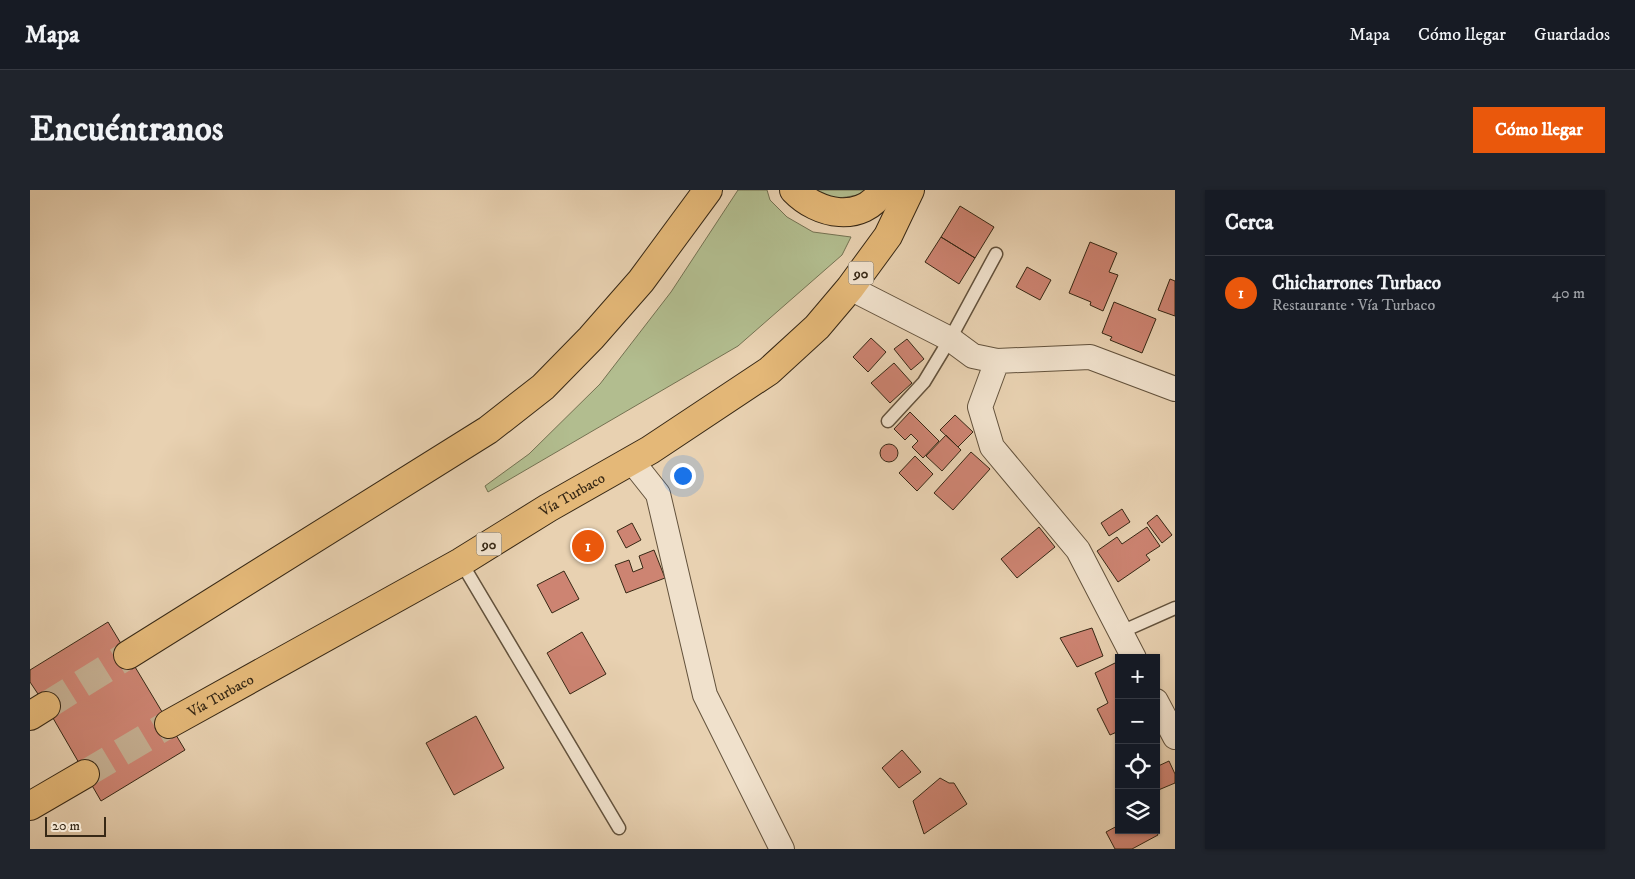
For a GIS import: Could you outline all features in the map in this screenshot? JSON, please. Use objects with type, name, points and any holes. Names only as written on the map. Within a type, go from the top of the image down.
[{"type":"highway","points":[[128,655],[488,430],[543,387],[591,338],[641,281],[708,190]]},
{"type":"highway","points":[[794,190],[807,203],[820,209],[834,212],[851,212],[862,208],[877,199],[883,190]]},
{"type":"highway","name":"Vía Turbaco","points":[[169,724],[461,562],[548,508],[650,450],[769,371],[818,327],[850,288],[888,236],[910,190]]},
{"type":"highway","points":[[30,806],[85,774]]},
{"type":"street","points":[[850,288],[950,338],[973,356],[996,361],[1090,357],[1175,390]]},
{"type":"street","points":[[996,361],[980,407],[992,447],[1078,550],[1132,654]]},
{"type":"street","points":[[631,460],[658,494],[705,695],[782,849]]},
{"type":"street","points":[[1160,709],[1175,737]]},
{"type":"lane","points":[[888,420],[924,382],[996,254]]},
{"type":"lane","points":[[461,562],[619,828]]},
{"type":"lane","points":[[1120,632],[1175,608]]},
{"type":"green space","points":[[738,190],[767,190],[770,200],[787,217],[813,232],[851,237],[842,255],[738,346],[488,492],[485,486],[529,454],[600,384],[671,292]]},
{"type":"green space","points":[[811,190],[871,190],[861,194],[832,198]]},
{"type":"building","points":[[960,206],[994,227],[975,258],[941,237]]},
{"type":"building","points":[[941,237],[975,258],[959,284],[925,262]]},
{"type":"building","points":[[1090,242],[1117,253],[1109,272],[1118,275],[1103,311],[1090,305],[1091,302],[1069,293]]},
{"type":"building","points":[[1027,267],[1051,280],[1040,300],[1016,287]]},
{"type":"building","points":[[1170,279],[1175,281],[1175,316],[1158,310]]},
{"type":"building","points":[[1114,302],[1156,319],[1142,353],[1110,340],[1112,337],[1102,333]]},
{"type":"building","points":[[871,338],[886,352],[868,372],[853,357]]},
{"type":"building","points":[[907,339],[924,359],[911,370],[894,349]]},
{"type":"building","points":[[894,363],[912,383],[890,403],[871,383]]},
{"type":"building","points":[[910,412],[939,441],[923,458],[912,447],[918,441],[911,434],[905,440],[894,429]]},
{"type":"building","points":[[955,415],[973,432],[958,447],[940,430]]},
{"type":"building","points":[[946,435],[961,450],[942,471],[926,456]]},
{"type":"building","points":[[889,444],[895,447],[898,453],[895,459],[889,462],[883,459],[880,453],[883,447]]},
{"type":"building","points":[[971,452],[990,469],[953,510],[934,493]]},
{"type":"building","points":[[915,456],[933,474],[917,491],[899,473]]},
{"type":"building","points":[[1122,509],[1130,522],[1109,536],[1101,523]]},
{"type":"building","points":[[1157,515],[1172,535],[1162,543],[1147,523]]},
{"type":"building","points":[[632,523],[641,540],[626,548],[617,531]]},
{"type":"building","points":[[1039,527],[1055,547],[1017,578],[1001,559]]},
{"type":"building","points":[[1147,527],[1160,546],[1146,555],[1150,560],[1118,582],[1097,551],[1117,537],[1122,544]]},
{"type":"building","points":[[592,533],[601,551],[584,560],[575,542]]},
{"type":"building","points":[[654,550],[665,578],[626,593],[615,565],[629,560],[633,572],[643,568],[639,556]]},
{"type":"building","points":[[564,571],[579,599],[552,613],[537,585]]},
{"type":"building","points":[[108,622],[185,750],[101,801],[30,682],[30,670]]},
{"type":"building","points":[[1092,628],[1103,656],[1077,667],[1060,638]]},
{"type":"building","points":[[582,632],[606,674],[570,694],[547,653]]},
{"type":"building","points":[[1115,663],[1115,733],[1110,735],[1097,709],[1108,703],[1095,673]]},
{"type":"building","points":[[476,716],[504,768],[454,795],[426,743]]},
{"type":"building","points":[[902,750],[921,772],[899,788],[882,768]]},
{"type":"building","points":[[1169,761],[1175,774],[1175,783],[1160,789],[1160,789],[1160,765]]},
{"type":"building","points":[[940,778],[949,783],[954,783],[967,804],[924,834],[913,801]]},
{"type":"building","points":[[1115,827],[1115,834],[1158,835],[1132,849],[1115,849],[1106,832]]},
{"type":"tunnel","points":[[46,706],[128,655]]},
{"type":"tunnel","points":[[85,774],[169,724]]},
{"type":"place","name":"Chicharrones Turbaco","points":[[588,546]]}]
